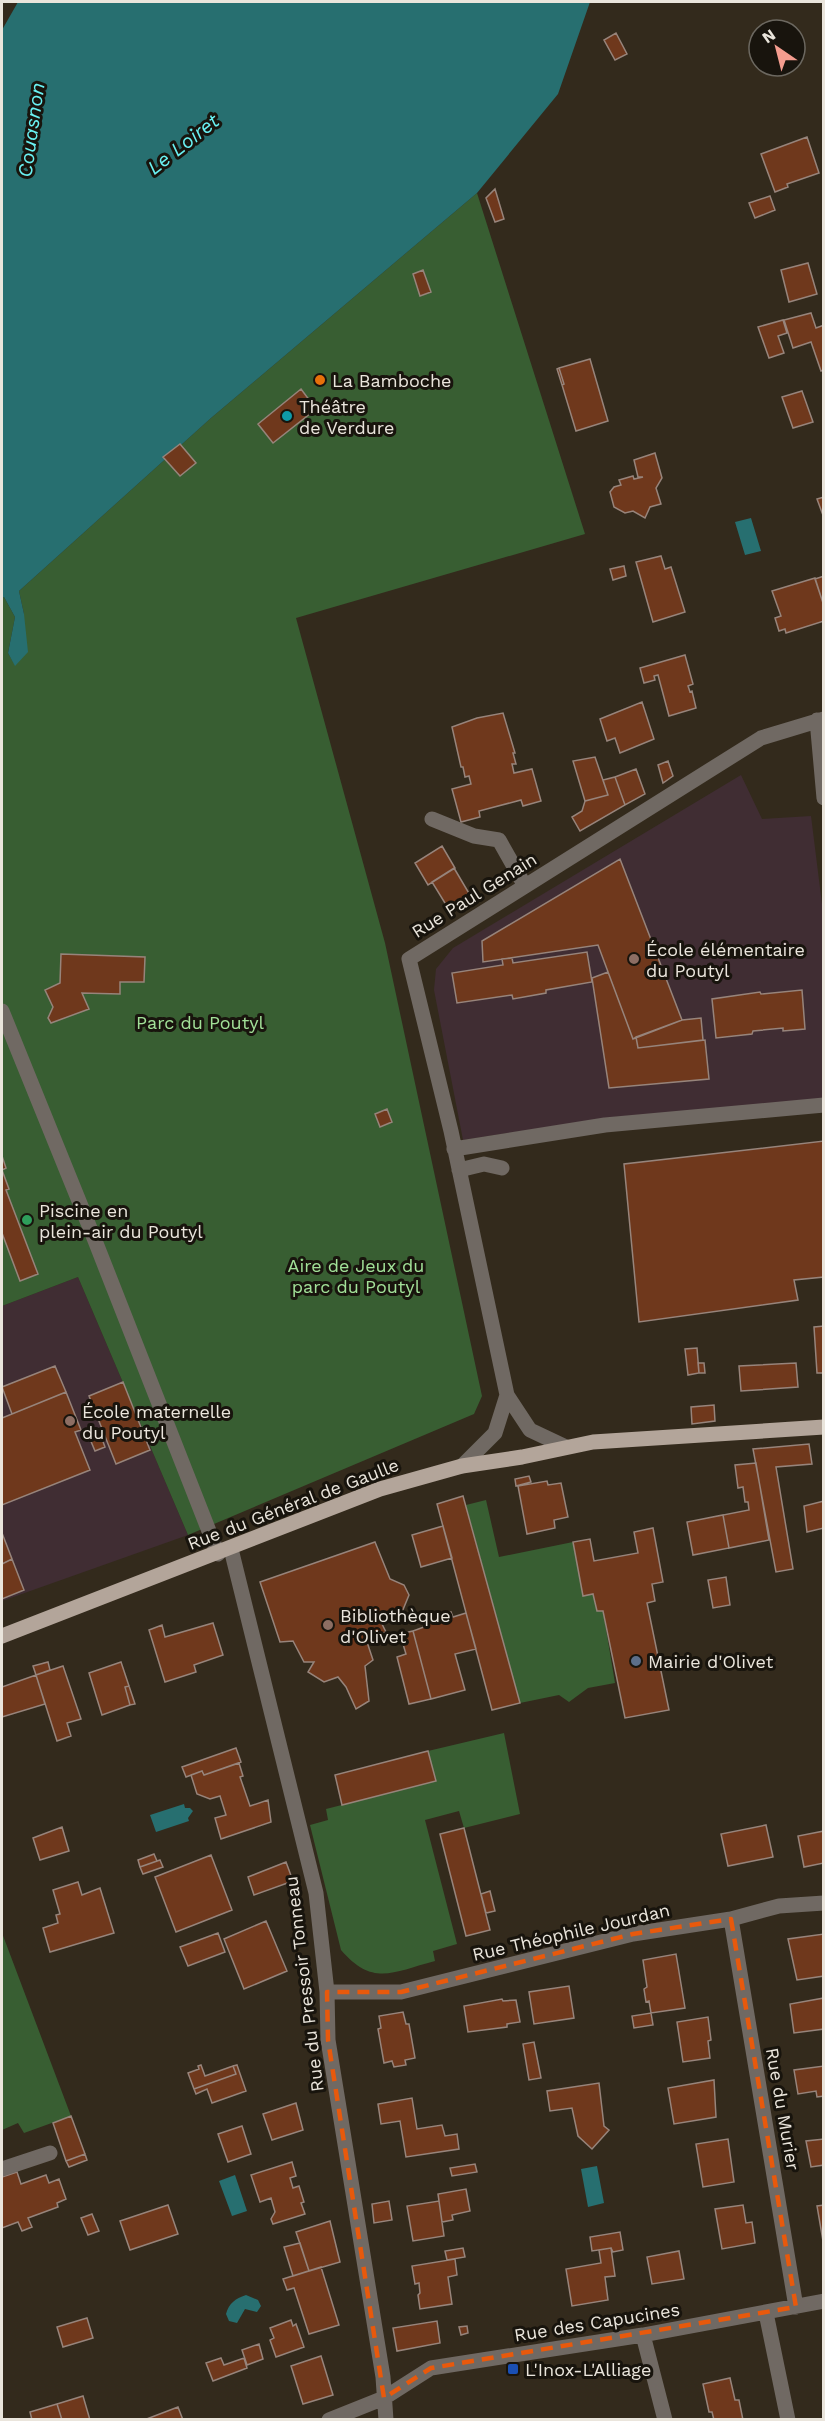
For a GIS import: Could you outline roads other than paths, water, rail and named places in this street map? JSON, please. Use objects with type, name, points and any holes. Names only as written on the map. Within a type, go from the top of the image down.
[{"type":"main road","name":"Rue du Général de Gaulle","points":[[2,1636],[380,1489],[462,1466],[522,1457],[593,1442],[824,1427]]},
{"type":"street","points":[[820,719],[824,798]]},
{"type":"street","name":"Rue Paul Genain","points":[[566,1447],[530,1430],[507,1395],[459,1170],[409,959],[760,738],[820,719]]},
{"type":"street","points":[[432,819],[474,836],[499,840],[525,886]]},
{"type":"street","name":"Rue du Pressoir Tonneau","points":[[2,1011],[225,1551],[316,1893],[327,1992],[328,2040],[383,2377],[386,2420]]},
{"type":"street","points":[[454,1149],[605,1125],[824,1105]]},
{"type":"street","points":[[459,1170],[484,1164],[502,1168]]},
{"type":"street","name":"Rue Paul Genain","points":[[462,1466],[495,1433],[507,1395]]},
{"type":"street","name":"Rue Théophile Jourdan","points":[[327,1992],[402,1992],[633,1934],[731,1919],[780,1906],[824,1903]]},
{"type":"street","name":"Rue du Murier","points":[[731,1919],[796,2307]]},
{"type":"street","points":[[2,2169],[50,2152]]},
{"type":"street","name":"Rue des Capucines","points":[[329,2420],[384,2398],[431,2368],[643,2335],[824,2301]]},
{"type":"street","points":[[766,2313],[788,2420]]},
{"type":"street","points":[[643,2335],[665,2420]]},
{"type":"water","points":[[18,2],[590,2],[558,94],[477,193],[211,418],[19,591],[28,652],[15,666],[8,653],[15,617],[4,597],[2,598],[2,30]]},
{"type":"water","points":[[751,518],[761,551],[745,555],[735,522]]},
{"type":"water","points":[[184,1804],[185,1808],[193,1811],[188,1818],[189,1821],[156,1832],[150,1815]]},
{"type":"water","points":[[597,2166],[604,2203],[588,2207],[581,2169]]},
{"type":"water","points":[[235,2175],[247,2211],[232,2216],[219,2181]]},
{"type":"water","points":[[246,2295],[258,2300],[261,2306],[257,2312],[245,2309],[237,2323],[229,2321],[226,2314],[229,2307]]},
{"type":"place","name":"La Bamboche","points":[[320,380]]},
{"type":"place","name":"Théâtre de Verdure","points":[[287,416]]},
{"type":"place","name":"École élémentaire du Poutyl","points":[[634,959]]},
{"type":"place","name":"Piscine en plein-air du Poutyl","points":[[27,1220]]},
{"type":"place","name":"École maternelle du Poutyl","points":[[70,1421]]},
{"type":"place","name":"Bibliothèque d'Olivet","points":[[328,1625]]},
{"type":"place","name":"Mairie d'Olivet","points":[[636,1661]]},
{"type":"place","name":"L'Inox-L'Alliage","points":[[513,2369]]},
{"type":"water label","name":"Couasnon","points":[[31,130]]},
{"type":"water label","name":"Le Loiret","points":[[183,144]]},
{"type":"park label","name":"Parc du Poutyl","points":[[200,1022]]},
{"type":"park label","name":"Aire de Jeux du parc du Poutyl","points":[[356,1275]]}]
